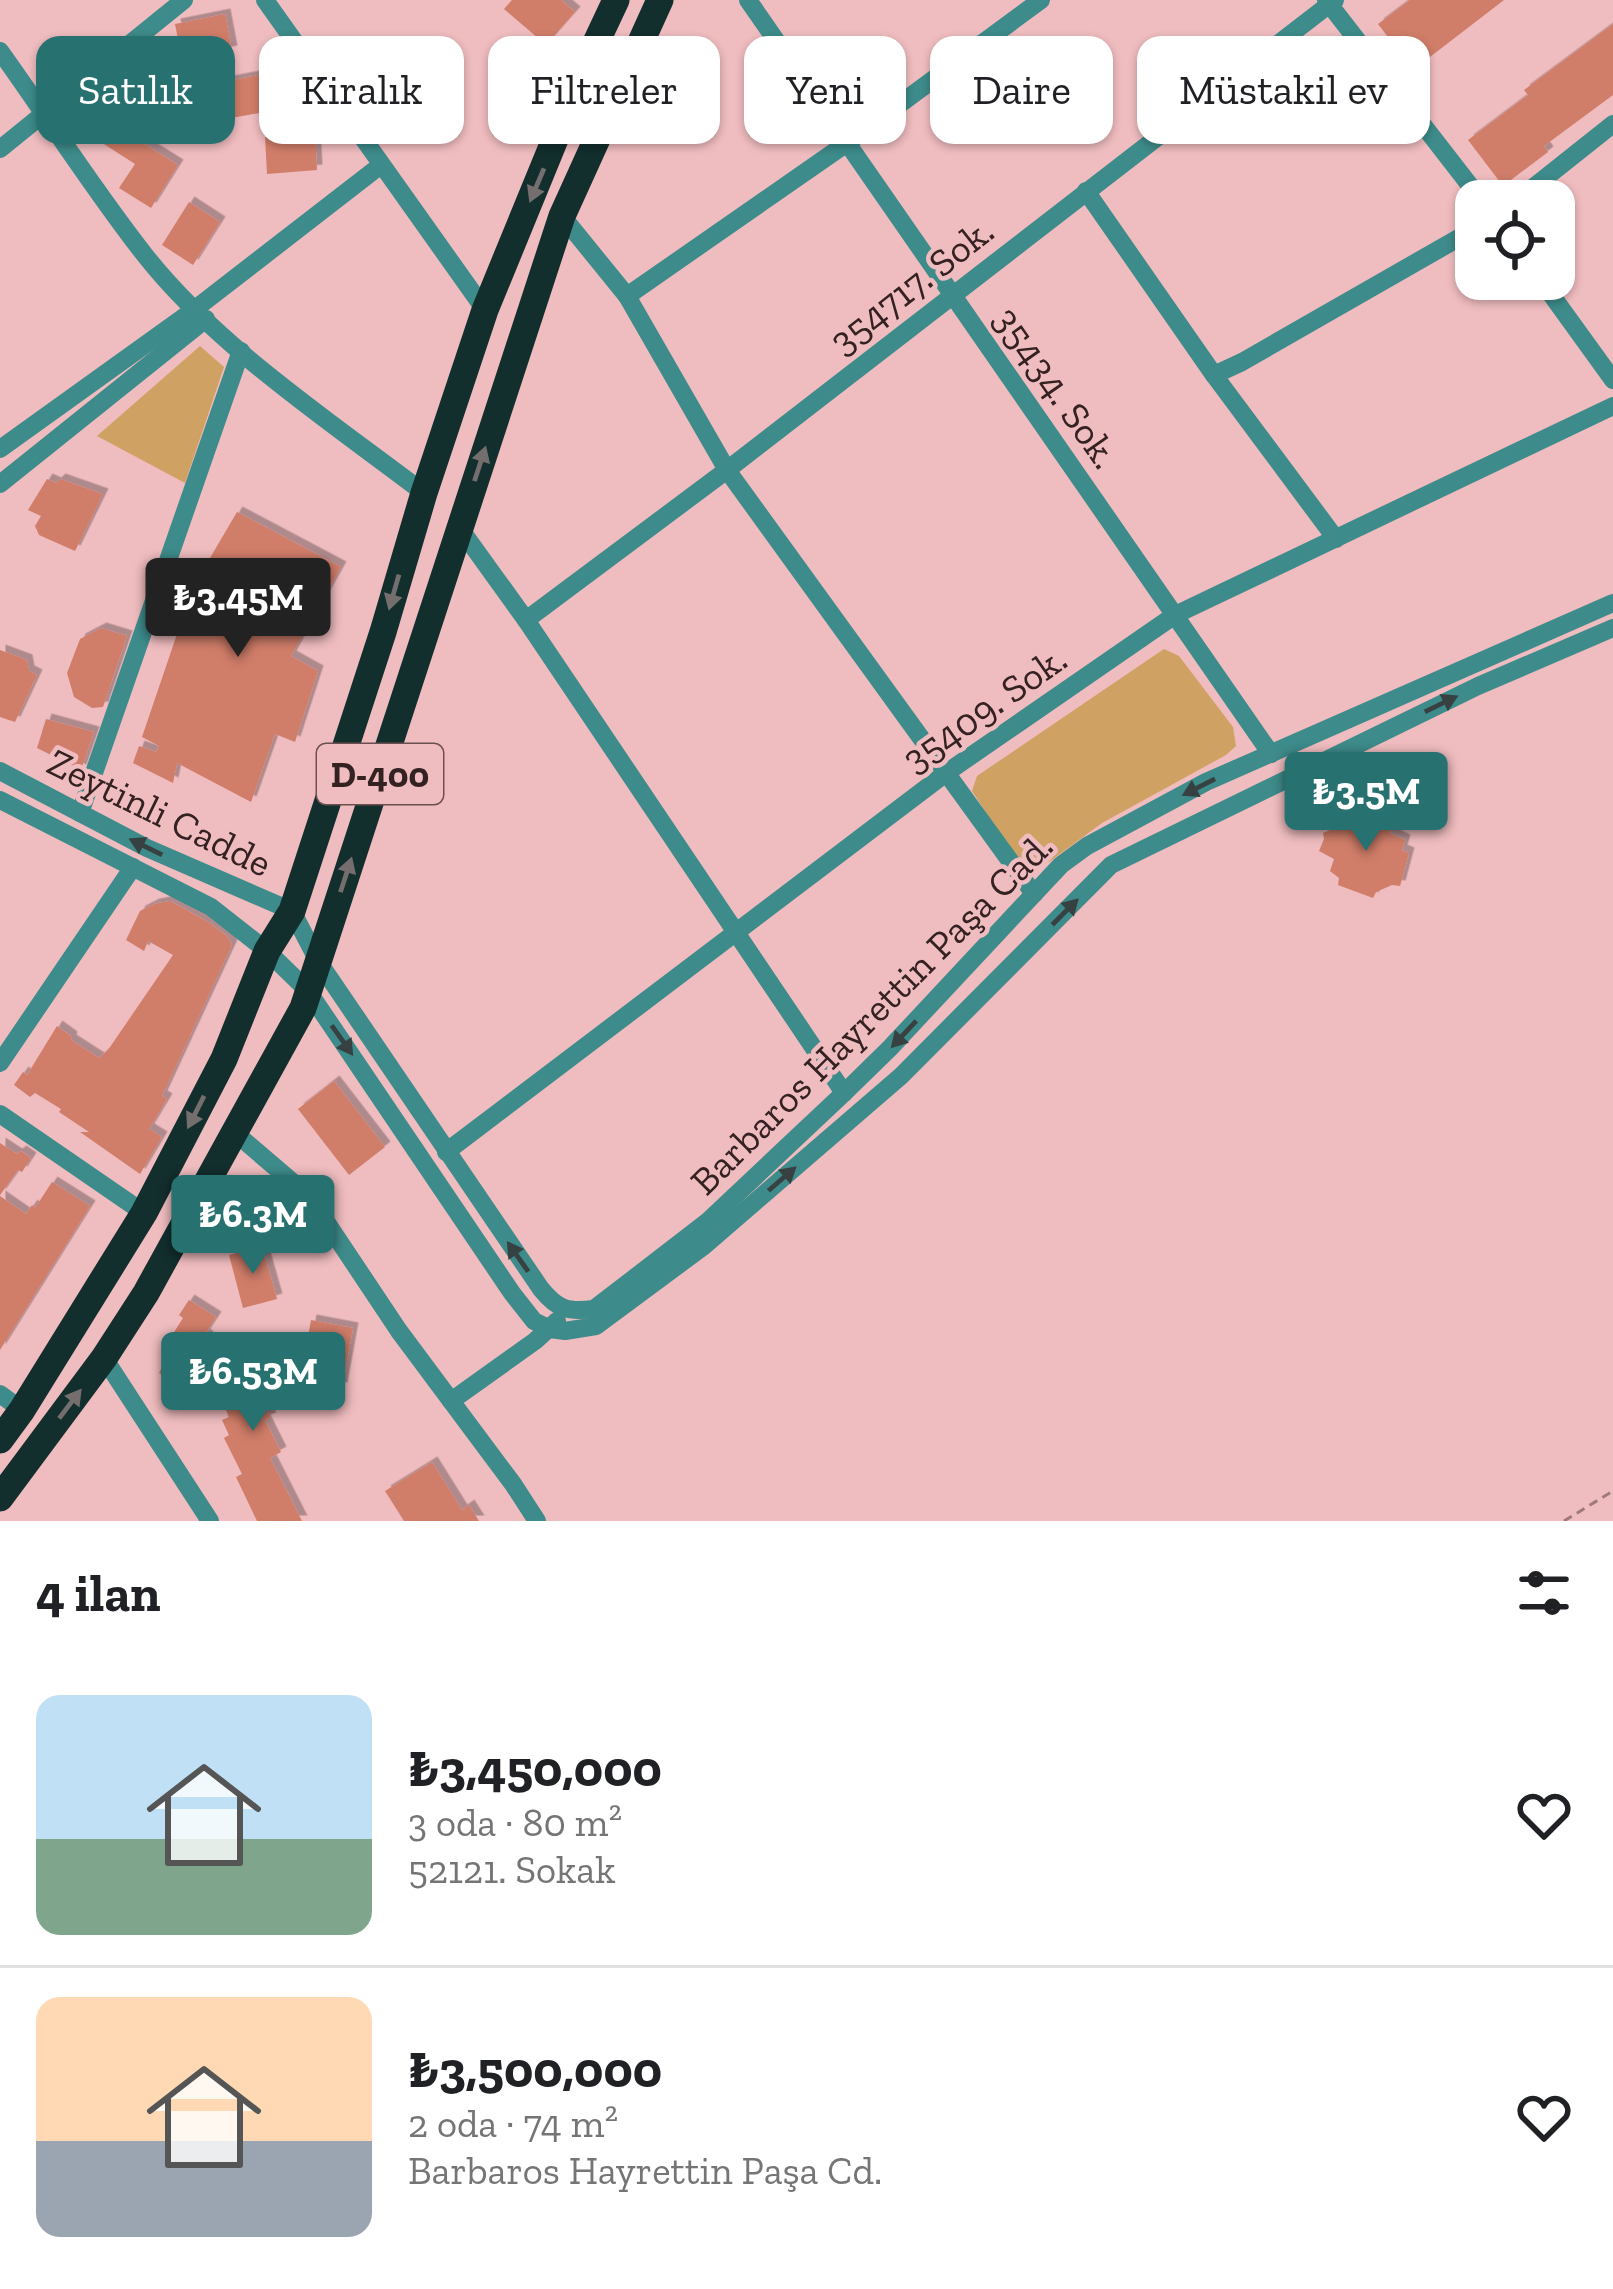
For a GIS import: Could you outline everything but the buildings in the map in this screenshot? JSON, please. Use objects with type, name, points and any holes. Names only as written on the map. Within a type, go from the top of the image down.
[{"type":"highway","name":"D-400","points":[[0,1440],[11,1402],[144,1213],[224,1059],[267,951],[292,911],[485,310],[616,0]]},
{"type":"highway","name":"D-400","points":[[0,1498],[146,1293],[303,1008],[562,216],[660,0]]},
{"type":"street","points":[[140,36],[184,0]]},
{"type":"street","points":[[265,0],[485,310]]},
{"type":"street","name":"35434. Sok.","points":[[748,0],[773,36]]},
{"type":"street","points":[[906,100],[1041,0]]},
{"type":"street","points":[[1330,2],[1466,180]]},
{"type":"street","name":"354717. Sok.","points":[[526,620],[1330,2]]},
{"type":"street","points":[[0,51],[36,101]]},
{"type":"street","points":[[0,149],[36,120]]},
{"type":"street","points":[[1542,180],[1613,124]]},
{"type":"street","points":[[67,144],[145,256],[201,314],[241,351],[424,493]]},
{"type":"street","points":[[627,296],[847,144]]},
{"type":"street","name":"35434. Sok.","points":[[849,144],[1271,754]]},
{"type":"street","points":[[0,484],[381,165]]},
{"type":"street","points":[[1086,191],[1336,539]]},
{"type":"street","points":[[562,216],[627,296],[727,470],[1034,894]]},
{"type":"street","points":[[1214,375],[1455,240]]},
{"type":"street","points":[[1555,300],[1613,380]]},
{"type":"street","points":[[0,448],[201,314]]},
{"type":"street","points":[[80,813],[241,351]]},
{"type":"street","name":"35409. Sok.","points":[[446,1152],[946,773],[1175,615],[1613,406]]},
{"type":"street","points":[[459,526],[844,1093]]},
{"type":"street","name":"Barbaros Hayrettin Paşa Cad.","points":[[565,1311],[594,1309],[707,1222],[890,1048],[1061,865],[1087,846],[1206,782],[1613,603]]},
{"type":"street","points":[[550,1329],[596,1326],[704,1246],[901,1076],[1111,865],[1478,686],[1613,628]]},
{"type":"street","name":"Zeytinli Cadde","points":[[0,771],[147,848],[292,911]]},
{"type":"street","name":"Zeytinli Cadde","points":[[0,800],[211,907],[267,951],[308,992],[512,1293],[534,1321],[550,1329]]},
{"type":"street","points":[[0,1063],[133,867]]},
{"type":"street","points":[[292,911],[318,961],[446,1152],[541,1289],[565,1311],[550,1329],[451,1401]]},
{"type":"street","points":[[0,1114],[144,1213]]},
{"type":"street","points":[[235,1132],[309,1196],[399,1331],[537,1521]]},
{"type":"street","points":[[104,1358],[210,1521]]},
{"type":"path","points":[[1564,1521],[1613,1491]]},
{"type":"shaded area","points":[[200,346],[224,367],[185,483],[97,436]]},
{"type":"shaded area","points":[[1164,649],[1179,656],[1233,727],[1236,746],[1102,823],[1049,862],[1023,869],[972,791],[977,776]]}]
